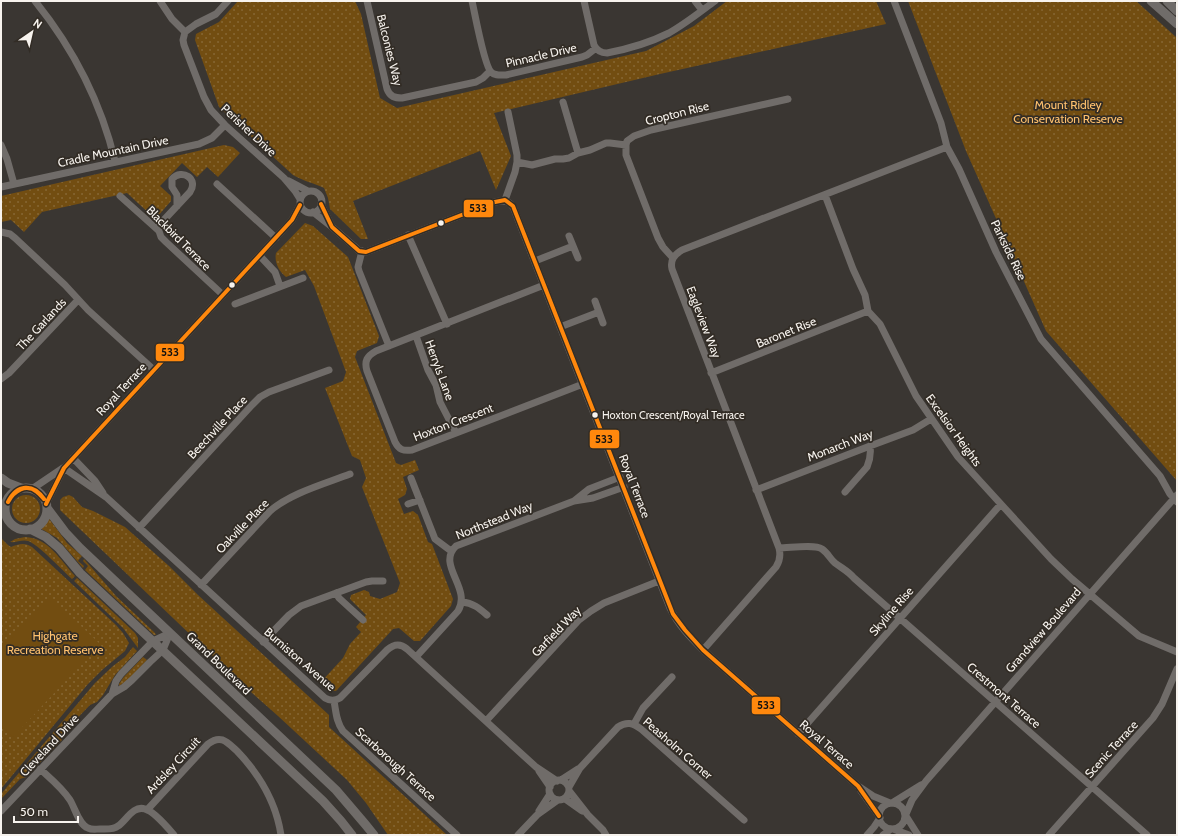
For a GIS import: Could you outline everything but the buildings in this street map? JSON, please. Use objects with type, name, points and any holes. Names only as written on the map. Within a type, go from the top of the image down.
[{"type":"street","points":[[35,1],[66,46],[86,82],[106,130],[115,162]]},
{"type":"street","points":[[160,1],[172,19],[185,32],[196,24],[216,14],[228,1]]},
{"type":"street","name":"Balconies Way","points":[[367,1],[387,89],[391,96],[402,98],[476,82],[490,71]]},
{"type":"street","name":"Pinnacle Drive","points":[[472,1],[485,60],[490,71],[496,75],[506,75],[582,57],[596,48]]},
{"type":"street","points":[[584,1],[596,48],[601,52],[607,53],[647,42],[668,33],[715,1]]},
{"type":"street","points":[[695,1],[702,10]]},
{"type":"street","name":"Parkside Rise","points":[[894,1],[941,123],[947,147],[959,169],[996,252],[1041,339],[1160,476],[1170,484],[1176,497]]},
{"type":"street","points":[[1151,1],[1177,24]]},
{"type":"street","points":[[1167,1],[1177,11]]},
{"type":"street","name":"Perisher Drive","points":[[185,32],[184,45],[204,97],[211,110],[225,125],[284,178],[295,191],[300,202]]},
{"type":"street","name":"Cropton Rise","points":[[626,145],[627,141],[634,136],[657,128],[788,98]]},
{"type":"street","points":[[563,102],[578,153]]},
{"type":"street","points":[[332,227],[318,194],[308,191],[303,194],[300,202],[302,208],[332,227],[350,244],[362,251],[370,251],[495,202],[505,200],[517,162],[517,155],[508,112]]},
{"type":"street","name":"Cradle Mountain Drive","points":[[1,187],[199,144],[212,138],[225,125]]},
{"type":"street","points":[[517,162],[532,165],[555,159],[569,158],[578,153],[590,150],[606,143],[626,145],[626,155],[660,243],[673,258],[676,253],[682,250],[947,147]]},
{"type":"street","points":[[1,145],[7,159],[14,184]]},
{"type":"street","name":"Perisher Drive","points":[[284,178],[308,191]]},
{"type":"street","points":[[217,184],[276,238]]},
{"type":"street","name":"Excelsior Heights","points":[[824,195],[853,269],[865,295],[868,311],[880,324],[916,396],[958,457],[1059,567],[1089,594],[1139,636],[1177,652]]},
{"type":"street","name":"Blackbird Terrace","points":[[120,196],[159,231],[161,237],[223,295]]},
{"type":"street","name":"Royal Terrace","points":[[505,200],[513,206],[675,618],[686,634],[703,650],[858,786],[873,796],[891,803]]},
{"type":"street","name":"Royal Terrace","points":[[32,489],[64,468],[292,220],[300,202]]},
{"type":"street","points":[[310,212],[318,209],[321,204]]},
{"type":"street","points":[[159,231],[159,226],[177,206]]},
{"type":"street","name":"Royal Terrace","points":[[292,220],[310,212]]},
{"type":"street","name":"The Garlands","points":[[1,232],[15,238],[66,285],[78,300],[154,370]]},
{"type":"street","points":[[408,235],[447,324]]},
{"type":"street","points":[[569,236],[578,258]]},
{"type":"street","points":[[535,261],[573,246]]},
{"type":"street","points":[[362,251],[358,267],[359,271],[389,346]]},
{"type":"street","points":[[260,256],[275,272],[280,286]]},
{"type":"street","name":"Eagleview Way","points":[[673,258],[671,265],[672,269],[779,548]]},
{"type":"street","points":[[235,304],[303,278]]},
{"type":"street","name":"Hoxton Crescent","points":[[544,285],[371,354],[366,359],[365,366],[397,446],[402,450],[412,450],[583,384]]},
{"type":"street","name":"The Garlands","points":[[1,379],[9,374],[78,300]]},
{"type":"street","points":[[595,302],[603,323]]},
{"type":"street","name":"Baronet Rise","points":[[712,373],[868,311]]},
{"type":"street","points":[[560,327],[599,312]]},
{"type":"street","name":"Herryls Lane","points":[[416,336],[428,370],[436,386],[442,406],[456,433]]},
{"type":"street","name":"Beechville Place","points":[[139,528],[260,397],[268,392],[329,370]]},
{"type":"street","name":"Monarch Way","points":[[756,490],[913,430],[932,419]]},
{"type":"street","points":[[845,492],[867,467],[869,462],[870,446]]},
{"type":"street","name":"Burniston Avenue","points":[[73,458],[95,481],[106,497]]},
{"type":"street","name":"Royal Terrace","points":[[46,506],[64,468]]},
{"type":"street","name":"Burniston Avenue","points":[[64,468],[106,497],[320,694],[329,700],[334,701],[344,696],[386,650],[391,646],[402,645],[536,767],[559,780]]},
{"type":"street","name":"Oakville Place","points":[[201,585],[278,504],[291,497],[350,474]]},
{"type":"street","name":"Northstead Way","points":[[574,501],[590,489],[620,477]]},
{"type":"street","points":[[1,478],[8,483],[21,488],[32,489],[41,494],[46,506],[44,519],[40,524],[30,529],[22,529],[15,526],[10,522],[3,508],[10,495],[21,488]]},
{"type":"street","points":[[411,478],[435,539],[451,551]]},
{"type":"street","name":"Northstead Way","points":[[462,602],[462,596],[449,558],[451,551],[456,546],[574,501],[593,498],[624,488]]},
{"type":"street","name":"Grandview Boulevard","points":[[906,815],[912,800],[926,781],[1089,594],[1176,497]]},
{"type":"street","points":[[408,504],[420,500]]},
{"type":"street","name":"Skyline Rise","points":[[798,734],[1001,504]]},
{"type":"street","name":"Grand Boulevard","points":[[46,506],[65,532],[80,548],[336,790],[374,835]]},
{"type":"street","points":[[30,529],[46,537],[59,548],[80,573],[323,802],[352,835]]},
{"type":"street","name":"Crestmont Terrace","points":[[779,548],[813,547],[824,550],[834,562],[848,571],[899,618],[1147,835]]},
{"type":"street","points":[[703,650],[776,567],[781,555],[779,548]]},
{"type":"street","points":[[264,642],[296,609],[301,606],[372,580],[383,582]]},
{"type":"street","name":"Garfield Way","points":[[486,721],[579,620],[604,603],[660,581]]},
{"type":"street","points":[[336,592],[339,598],[363,620]]},
{"type":"street","points":[[416,657],[458,611],[462,602],[478,607],[487,615]]},
{"type":"street","name":"Cleveland Drive","points":[[112,694],[116,681],[121,674],[153,641],[170,633]]},
{"type":"street","name":"Cleveland Drive","points":[[1,811],[112,694],[124,687],[163,650],[170,633]]},
{"type":"street","name":"Scenic Terrace","points":[[1049,835],[1156,714],[1162,704],[1177,669]]},
{"type":"street","points":[[634,724],[643,708],[672,677]]},
{"type":"street","name":"Scarborough Terrace","points":[[334,701],[340,728],[458,835]]},
{"type":"street","name":"Peasholm Corner","points":[[569,790],[580,768],[618,727],[626,723],[634,724],[744,820]]},
{"type":"street","name":"Ardsley Circuit","points":[[147,810],[208,744],[213,740],[221,739],[227,742],[236,751],[253,769],[259,778],[271,800],[281,835]]},
{"type":"street","name":"Burniston Avenue","points":[[536,767],[550,790]]},
{"type":"street","name":"Peasholm Corner","points":[[559,780],[580,768]]},
{"type":"street","name":"Ardsley Circuit","points":[[40,769],[65,793],[88,832],[113,828],[137,809],[144,808],[152,813],[174,835]]},
{"type":"street","points":[[537,815],[550,790],[551,784],[559,780],[566,782],[569,790],[588,816],[603,830],[606,835]]},
{"type":"street","name":"Grandview Boulevard","points":[[891,803],[926,781]]},
{"type":"street","name":"Royal Terrace","points":[[858,786],[879,817]]},
{"type":"street","points":[[550,790],[553,798],[561,800],[588,816]]},
{"type":"street","points":[[518,835],[537,815],[567,797],[569,790]]},
{"type":"street","points":[[866,835],[874,827],[883,806],[891,803],[899,804],[918,835]]},
{"type":"street","points":[[882,835],[900,826],[906,815]]},
{"type":"street","points":[[879,817],[884,825],[909,835]]},
{"type":"green space","points":[[238,1],[355,1],[361,14],[380,98],[397,108],[646,51],[694,26],[727,1],[876,1],[886,24],[660,74],[494,113],[511,156],[496,190],[480,151],[353,201],[368,239],[361,239],[330,209],[324,188],[293,175],[219,107],[195,40],[196,34],[219,22]]},
{"type":"green space","name":"Mount Ridley Conservation Reserve","points":[[908,1],[1136,1],[1177,38],[1177,481],[1046,331],[966,151]]},
{"type":"green space","points":[[224,145],[233,147],[240,153],[218,177],[207,167],[197,177],[182,163],[160,186],[171,196],[171,201],[158,216],[152,216],[127,193],[42,212],[24,232],[11,220],[1,222],[1,196]]},
{"type":"green space","points":[[305,223],[313,226],[348,257],[379,336],[377,343],[357,351],[355,357],[396,463],[401,465],[415,460],[419,470],[403,477],[407,489],[405,495],[398,499],[404,514],[413,511],[418,515],[428,542],[432,544],[453,599],[451,606],[420,641],[414,641],[399,628],[393,629],[336,691],[331,691],[321,682],[343,658],[350,644],[361,632],[356,627],[366,615],[350,599],[351,595],[364,590],[369,592],[370,596],[380,599],[397,592],[400,583],[362,487],[366,478],[360,460],[352,456],[325,388],[343,381],[346,372],[314,286],[305,270],[286,277],[279,270],[276,263],[276,253]]},
{"type":"green space","points":[[26,495],[36,499],[40,509],[36,519],[26,523],[16,519],[12,509],[16,499]]},
{"type":"green space","points":[[69,495],[73,497],[82,507],[125,527],[169,566],[198,595],[329,715],[329,727],[447,835],[388,835],[366,803],[347,780],[243,685],[60,510],[60,500]]},
{"type":"green space","points":[[47,516],[67,543],[82,556],[78,561],[84,566],[83,568],[57,538],[40,528]]},
{"type":"green space","points":[[25,537],[41,541],[59,557],[75,576],[72,579],[44,552],[32,543],[28,541],[10,542],[15,539]]},
{"type":"green space","name":"Highgate Recreation Reserve","points":[[1,538],[11,547],[27,544],[32,547],[116,625],[129,643],[125,651],[88,684],[1,789]]},
{"type":"green space","points":[[84,559],[116,596],[156,635],[154,635],[85,570],[88,566],[83,561]]},
{"type":"green space","points":[[77,578],[135,633],[138,638],[138,648],[123,628],[74,581]]},
{"type":"green space","points":[[50,597],[100,644],[13,737],[1,725],[1,650]]},
{"type":"green space","points":[[133,647],[137,651],[115,675],[97,702],[90,705],[63,733],[62,740],[26,777],[20,779],[1,799],[1,794],[95,683],[125,657]]},
{"type":"green space","points":[[143,657],[147,660],[127,681],[119,686],[123,678]]},
{"type":"transit line","name":"533","points":[[321,204],[332,227],[359,251],[366,252],[495,202],[505,200],[513,206],[673,614],[703,650],[858,786],[879,816]]},
{"type":"transit line","name":"533","points":[[46,504],[64,468],[292,220],[300,205]]},
{"type":"transit line","name":"533","points":[[8,502],[16,492],[25,488],[35,490],[44,499]]},
{"type":"transit line","name":"533","points":[[8,502],[17,492],[25,488],[33,489],[44,499]]},
{"type":"place","name":"Hoxton Crescent/Royal Terrace","points":[[595,415]]}]
